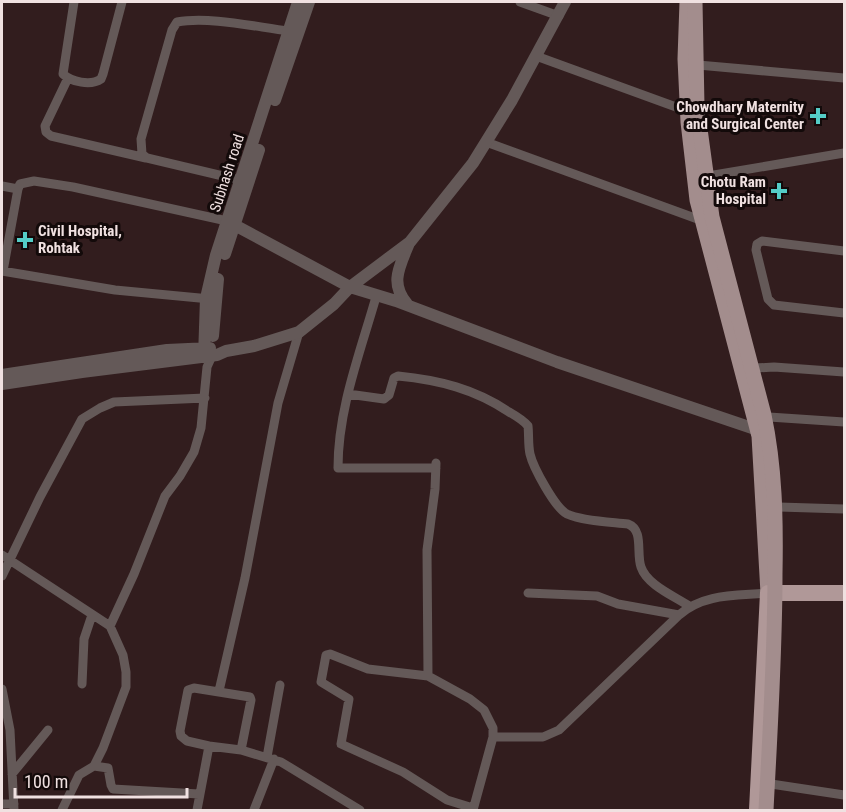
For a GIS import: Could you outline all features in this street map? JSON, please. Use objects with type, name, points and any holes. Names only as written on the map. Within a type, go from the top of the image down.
[{"type":"highway","points":[[767,810],[771,784],[775,592]]},
{"type":"highway","points":[[775,592],[844,593]]},
{"type":"highway","points":[[757,810],[775,592]]},
{"type":"main road","points":[[687,2],[685,59],[687,111],[702,180],[711,197],[734,296],[774,436],[779,507],[775,592]]},
{"type":"main road","points":[[698,2],[703,221],[758,430],[775,592]]},
{"type":"main road","points":[[698,2],[697,107],[712,217],[771,445],[774,485],[775,631],[767,810]]},
{"type":"street","points":[[74,2],[63,71],[68,78],[92,83],[101,79],[122,2]]},
{"type":"street","name":"Subhash road","points":[[208,355],[210,299],[298,2]]},
{"type":"street","name":"Subhash road","points":[[260,133],[309,2]]},
{"type":"street","points":[[520,2],[559,15]]},
{"type":"street","points":[[2,384],[208,355],[254,346],[299,332],[334,304],[350,287],[410,242],[473,163],[565,2]]},
{"type":"street","points":[[147,158],[142,154],[141,148],[145,120],[172,30],[177,22],[208,21],[289,31]]},
{"type":"street","points":[[536,56],[687,111]]},
{"type":"street","points":[[698,65],[844,78]]},
{"type":"street","points":[[68,78],[45,126],[46,132],[51,136],[245,181]]},
{"type":"street","points":[[486,142],[703,221]]},
{"type":"street","points":[[702,180],[844,153]]},
{"type":"street","points":[[210,299],[115,290],[2,271],[20,184],[34,181],[73,187],[231,223],[350,287],[408,306],[557,362],[774,436]]},
{"type":"street","points":[[2,186],[18,189]]},
{"type":"street","points":[[844,251],[762,241],[757,244],[756,250],[768,299],[774,305],[844,313]]},
{"type":"street","points":[[408,306],[398,294],[396,283],[410,242]]},
{"type":"street","points":[[376,297],[342,416],[338,444],[338,468],[436,465],[427,550],[428,676]]},
{"type":"street","points":[[219,691],[245,578],[278,403],[299,332]]},
{"type":"street","points":[[2,375],[167,350],[208,355]]},
{"type":"street","points":[[110,626],[134,574],[165,496],[194,452],[201,428],[208,355]]},
{"type":"street","points":[[755,368],[774,367],[844,372]]},
{"type":"street","points":[[348,394],[384,399],[389,395],[394,378],[398,376],[436,381],[478,393],[505,409],[528,426],[532,461],[555,503],[567,514],[634,526],[638,530],[639,560],[645,575],[689,606]]},
{"type":"street","points":[[2,576],[5,556],[82,419],[114,402],[205,398]]},
{"type":"street","points":[[769,417],[844,422]]},
{"type":"street","points":[[779,507],[844,509]]},
{"type":"street","points":[[5,556],[110,626],[123,656],[126,687],[103,748],[94,766],[79,775],[62,810]]},
{"type":"street","points":[[493,737],[543,737],[559,730],[689,606],[701,600],[775,592]]},
{"type":"street","points":[[528,593],[597,596],[618,604],[679,615]]},
{"type":"street","points":[[82,684],[84,639],[92,615]]},
{"type":"street","points":[[328,654],[368,669],[428,676],[470,699],[484,710],[493,728],[490,753],[473,809],[447,800],[404,772],[343,746],[341,742],[349,699],[321,682],[328,654]]},
{"type":"street","points":[[254,810],[271,758],[280,685]]},
{"type":"street","points":[[241,750],[251,698],[219,691],[194,688],[188,690],[180,731],[181,736],[187,741],[241,750],[271,758],[289,766],[340,806],[360,810]]},
{"type":"street","points":[[2,689],[14,807],[2,804]]},
{"type":"street","points":[[12,774],[48,730]]},
{"type":"street","points":[[197,810],[209,746]]},
{"type":"street","points":[[94,766],[108,768],[113,789],[199,794]]},
{"type":"street","points":[[771,784],[844,795]]},
{"type":"place","name":"Chowdhary Maternity and Surgical Center","points":[[818,116]]},
{"type":"place","name":"Chotu Ram Hospital","points":[[779,191]]},
{"type":"place","name":"Civil Hospital, Rohtak","points":[[25,240]]}]
